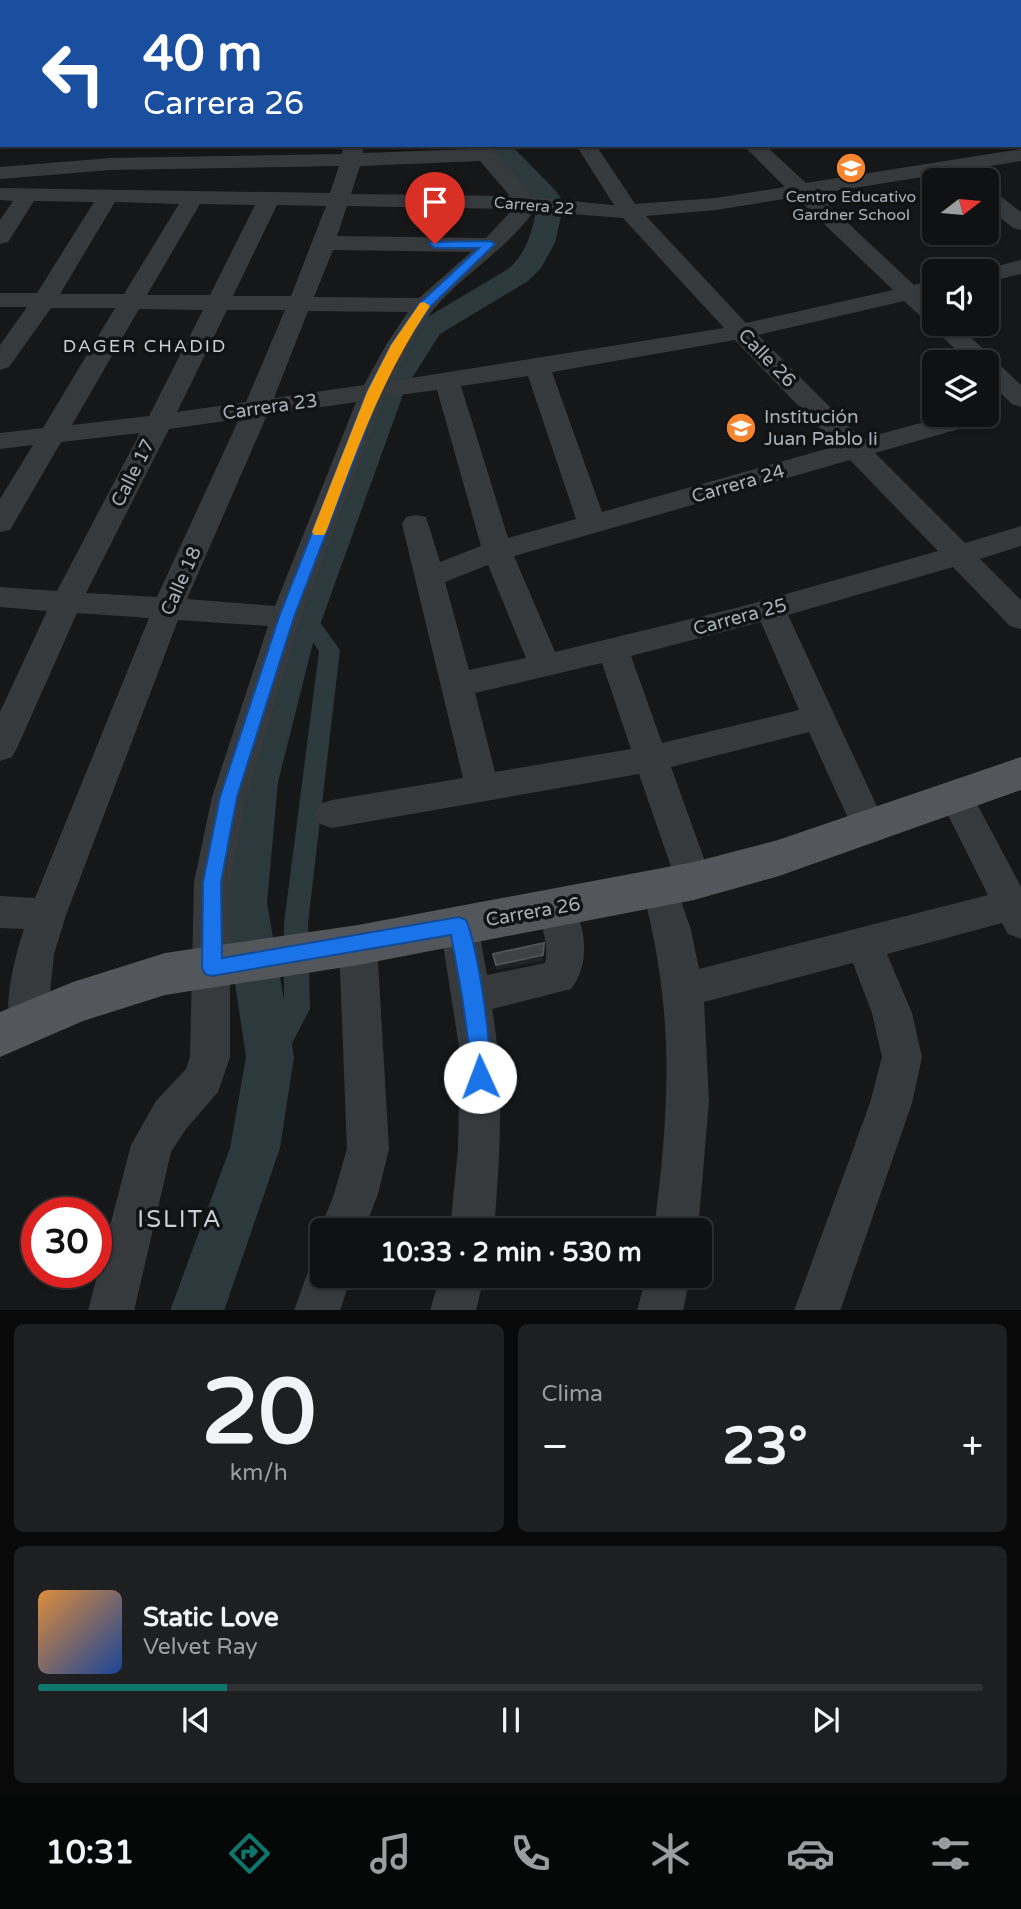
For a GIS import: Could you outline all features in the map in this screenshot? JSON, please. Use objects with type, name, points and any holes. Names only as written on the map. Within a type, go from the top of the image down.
[{"type":"main road","name":"Carrera 26","points":[[14,1028],[124,985],[164,974],[340,947],[677,885],[779,858],[1021,773]]},
{"type":"street","name":"Calle 26","points":[[587,147],[629,211],[741,331],[1021,618]]},
{"type":"street","points":[[755,147],[801,190],[922,289]]},
{"type":"street","points":[[0,173],[78,156],[481,150],[513,187],[532,203],[425,305],[398,345],[286,617],[229,797],[212,882],[226,966],[211,1057],[204,1079],[171,1115],[152,1145],[111,1310]]},
{"type":"street","points":[[929,152],[950,168]]},
{"type":"street","name":"Calle 18","points":[[14,1028],[47,915],[167,610],[257,408],[324,243],[341,199],[353,153]]},
{"type":"street","name":"Carrera 22","points":[[0,194],[532,203],[583,210],[629,211],[716,204],[1021,155]]},
{"type":"street","points":[[0,237],[27,195]]},
{"type":"street","points":[[0,362],[44,301],[108,197]]},
{"type":"street","points":[[0,523],[193,198]]},
{"type":"street","name":"Calle 17","points":[[0,747],[66,603],[159,423],[269,199]]},
{"type":"street","points":[[999,206],[1021,223]]},
{"type":"street","points":[[324,243],[490,244]]},
{"type":"street","points":[[999,272],[1021,267]]},
{"type":"street","name":"Carrera 23","points":[[0,441],[159,423],[538,367],[741,331],[922,290]]},
{"type":"street","points":[[0,300],[425,305]]},
{"type":"street","points":[[956,336],[970,350]]},
{"type":"street","points":[[538,367],[589,519]]},
{"type":"street","points":[[999,377],[1019,396]]},
{"type":"street","points":[[437,382],[497,551],[545,666]]},
{"type":"street","points":[[999,398],[1019,396]]},
{"type":"street","points":[[999,406],[1019,396]]},
{"type":"street","name":"Carrera 24","points":[[852,445],[922,419]]},
{"type":"street","name":"Carrera 24","points":[[429,577],[589,519],[852,445],[928,427]]},
{"type":"street","points":[[416,524],[482,787]]},
{"type":"street","name":"Carrera 25","points":[[456,685],[612,650],[770,610],[1021,536]]},
{"type":"street","points":[[0,597],[286,617]]},
{"type":"street","points":[[770,610],[869,828]]},
{"type":"street","points":[[612,650],[652,759],[677,885],[676,936],[685,990],[691,1086],[678,1218]]},
{"type":"street","points":[[332,814],[652,759],[820,717]]},
{"type":"street","points":[[685,990],[863,944],[1016,914],[956,797]]},
{"type":"street","points":[[472,996],[557,977],[565,970],[567,960],[557,908]]},
{"type":"street","points":[[0,912],[47,915]]},
{"type":"street","points":[[459,925],[472,996],[480,1066],[479,1149],[473,1218]]},
{"type":"street","points":[[817,1310],[891,1103],[902,1057],[892,1013],[863,944]]},
{"type":"street","points":[[340,947],[368,1149],[347,1218]]},
{"type":"street","points":[[317,1310],[324,1288]]},
{"type":"street","points":[[453,1310],[459,1288]]},
{"type":"street","points":[[660,1310],[665,1288]]},
{"type":"building","points":[[544,943],[543,955],[496,965],[493,954]]},
{"type":"waterway","points":[[197,1310],[255,1148],[270,1057],[245,903],[258,782],[294,647],[390,389],[429,328],[518,275],[532,262],[542,243],[551,203],[499,147]]},
{"type":"waterway","points":[[270,1057],[297,1009],[296,923],[330,650],[305,616]]},
{"type":"slow traffic","points":[[319,532],[373,392],[398,345],[424,306]]},
{"type":"place","name":"Centro Educativo Gardner School","points":[[851,168]]},
{"type":"place","name":"Institución Juan Pablo Ii","points":[[741,428]]},
{"type":"district","name":"DAGER CHADID","points":[[145,346]]},
{"type":"district","name":"ISLITA","points":[[180,1219]]},
{"type":"route","points":[[435,244],[490,244],[425,305],[398,345],[373,392],[286,617],[229,797],[212,882],[212,968],[358,945],[459,925],[480,1053],[480,1077]]}]
